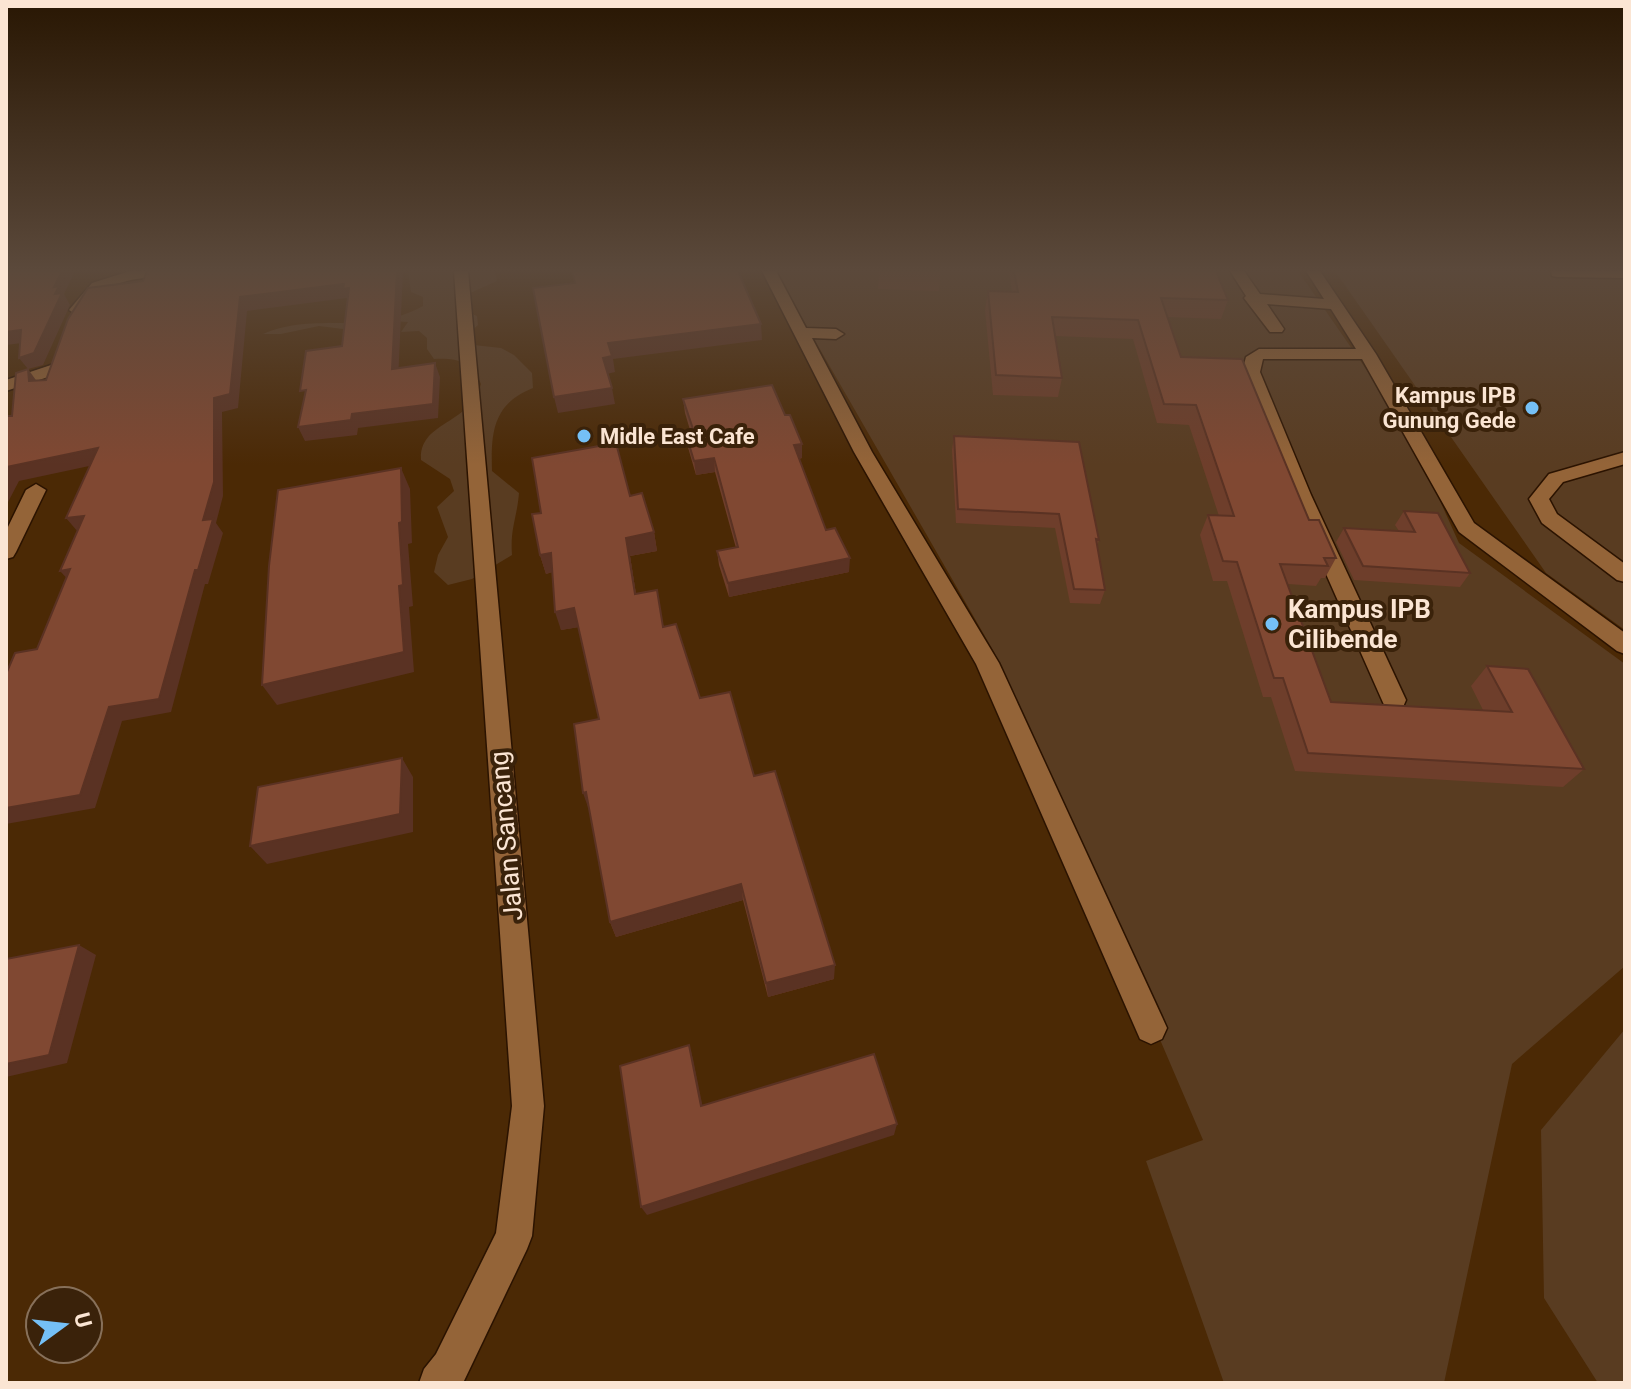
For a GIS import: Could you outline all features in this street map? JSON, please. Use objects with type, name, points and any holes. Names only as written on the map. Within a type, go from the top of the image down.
[{"type":"street","name":"Jalan Sancang","points":[[438,1383],[450,1368],[514,1236],[528,1106],[466,336]]},
{"type":"street","points":[[802,336],[863,452],[987,663],[1151,1028]]},
{"type":"street","points":[[1356,336],[1466,527],[1625,645]]},
{"type":"street","points":[[1368,354],[1259,354],[1252,361],[1251,372],[1301,495],[1394,700]]},
{"type":"street","points":[[6,386],[53,364],[48,389]]},
{"type":"street","points":[[1625,458],[1556,478],[1539,499],[1549,518],[1625,575]]},
{"type":"street","points":[[6,552],[36,490]]},
{"type":"shaded area","points":[[425,336],[467,336],[465,344],[501,348],[514,355],[532,373],[533,388],[519,395],[502,412],[492,445],[492,471],[519,493],[512,555],[472,579],[448,585],[434,572],[438,555],[448,537],[437,507],[454,491],[450,479],[421,460],[423,447],[436,430],[466,408],[481,384],[473,370],[463,362],[434,359],[427,349]]},
{"type":"shaded area","name":"Kampus IPB Cilibende","points":[[812,336],[1343,336],[1375,382],[1436,492],[1459,543],[1625,664],[1625,966],[1512,1064],[1444,1383],[1224,1383],[1146,1161],[1203,1140],[994,652]]},
{"type":"shaded area","name":"Kampus IPB Gunung Gede","points":[[1380,336],[1625,336],[1625,630],[1546,573]]},
{"type":"shaded area","points":[[1625,1029],[1625,1383],[1598,1383],[1544,1298],[1541,1130]]},
{"type":"building","points":[[21,336],[42,336],[34,353],[19,358]]},
{"type":"building","points":[[62,336],[236,336],[230,394],[214,398],[214,482],[203,520],[213,519],[198,570],[195,570],[159,699],[109,707],[80,795],[6,808],[6,674],[15,653],[37,649],[70,569],[60,571],[84,516],[66,518],[98,448],[6,468],[6,416],[12,416],[16,373],[28,369],[29,381],[46,380]]},
{"type":"building","points":[[343,336],[394,336],[392,369],[435,363],[433,404],[352,414],[351,420],[298,427],[306,390],[300,391],[306,351],[342,346]]},
{"type":"building","points":[[542,336],[666,336],[608,343],[612,356],[603,358],[612,388],[554,397]]},
{"type":"building","points":[[992,336],[1055,336],[1062,378],[996,375]]},
{"type":"building","points":[[1143,336],[1174,336],[1181,357],[1242,359],[1309,520],[1319,520],[1336,558],[1324,558],[1328,566],[1280,564],[1331,702],[1512,712],[1487,666],[1528,669],[1584,769],[1308,753],[1283,678],[1274,678],[1237,562],[1223,561],[1208,515],[1234,516],[1196,405],[1164,404]]},
{"type":"building","points":[[772,385],[785,415],[790,415],[802,444],[794,445],[826,530],[835,528],[850,558],[728,583],[717,551],[738,547],[714,458],[694,461],[685,431],[693,429],[683,399]]},
{"type":"building","points":[[954,436],[1079,442],[1099,540],[1096,539],[1105,590],[1074,589],[1059,514],[958,509]]},
{"type":"building","points":[[616,443],[630,496],[642,493],[654,532],[626,538],[635,594],[657,590],[663,627],[676,624],[700,698],[730,692],[754,776],[775,771],[835,965],[766,983],[741,884],[610,922],[586,792],[583,793],[574,724],[599,719],[574,608],[555,612],[551,553],[540,555],[532,514],[541,513],[532,458]]},
{"type":"building","points":[[401,468],[402,522],[399,523],[403,585],[399,586],[404,652],[262,685],[269,566],[278,490]]},
{"type":"building","points":[[1404,511],[1438,513],[1470,573],[1363,566],[1344,528],[1415,532]]},
{"type":"building","points":[[402,758],[400,814],[250,846],[258,787]]},
{"type":"building","points":[[79,945],[49,1055],[6,1064],[6,959]]},
{"type":"building","points":[[689,1045],[701,1106],[874,1054],[897,1124],[641,1207],[620,1066]]},
{"type":"place","name":"Kampus IPB Gunung Gede","points":[[1532,408]]},
{"type":"place","name":"Midle East Cafe","points":[[584,436]]},
{"type":"place","name":"Kampus IPB Cilibende","points":[[1272,624]]}]
